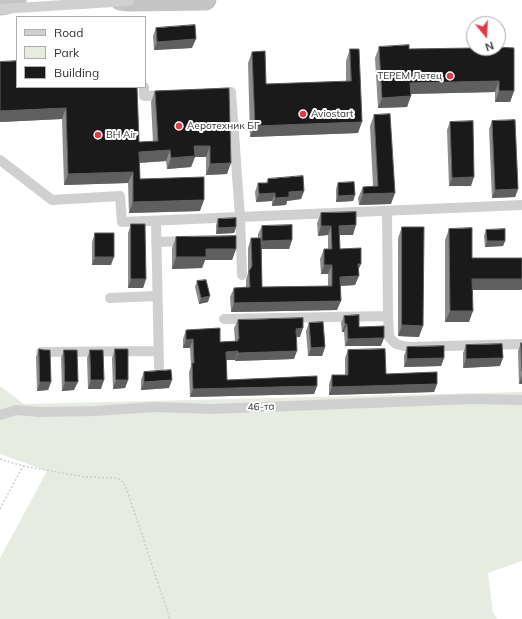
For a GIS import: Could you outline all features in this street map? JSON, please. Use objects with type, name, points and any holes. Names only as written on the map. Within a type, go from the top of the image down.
[{"type":"street","points":[[0,9],[129,0]]},
{"type":"street","points":[[144,88],[144,96],[176,94]]},
{"type":"street","points":[[207,93],[231,92],[240,217],[237,240],[242,275]]},
{"type":"street","points":[[0,160],[52,200],[120,196],[122,222],[522,205]]},
{"type":"street","points":[[387,211],[389,337],[396,344],[408,348],[522,344]]},
{"type":"street","points":[[156,221],[159,367]]},
{"type":"street","points":[[156,242],[195,241]]},
{"type":"street","points":[[110,298],[157,296]]},
{"type":"street","points":[[224,319],[388,316]]},
{"type":"street","points":[[41,352],[158,351]]},
{"type":"street","name":"46-та","points":[[0,415],[16,410],[39,412],[95,411],[155,407],[211,409],[473,399],[522,400]]},
{"type":"path","points":[[0,459],[23,466],[85,477],[117,478],[123,482],[170,619]]},
{"type":"path","points":[[0,509],[23,466]]},
{"type":"green space","points":[[0,386],[24,404],[522,392],[522,561],[488,573],[493,613],[498,619],[0,619],[0,558],[47,471],[0,454]]},
{"type":"building","points":[[195,25],[196,39],[157,42],[156,28]]},
{"type":"building","points":[[409,45],[409,49],[466,48],[466,56],[506,56],[506,48],[514,48],[514,91],[499,91],[499,81],[410,83],[411,96],[382,98],[379,47]]},
{"type":"building","name":"Aviostart","points":[[350,49],[359,49],[362,122],[255,126],[252,52],[265,51],[266,84],[351,81]]},
{"type":"building","points":[[16,61],[16,88],[137,88],[139,142],[158,141],[155,91],[229,88],[231,163],[210,164],[210,146],[194,146],[195,156],[171,158],[170,150],[139,152],[140,179],[204,177],[204,200],[133,202],[133,172],[68,174],[66,108],[0,111],[0,62]]},
{"type":"building","points":[[390,114],[395,193],[363,194],[363,187],[378,186],[374,115]]},
{"type":"building","points":[[515,120],[518,189],[495,190],[492,121]]},
{"type":"building","points":[[473,121],[474,177],[452,178],[450,122]]},
{"type":"building","points":[[303,176],[304,191],[289,192],[289,197],[275,198],[275,193],[259,194],[258,183],[268,183],[268,179]]},
{"type":"building","points":[[354,182],[355,195],[338,196],[338,183]]},
{"type":"building","points":[[356,212],[356,225],[339,226],[340,249],[361,248],[361,264],[358,264],[359,276],[340,277],[341,301],[234,303],[234,288],[250,287],[249,271],[252,265],[251,238],[261,238],[262,287],[332,286],[332,265],[324,265],[324,249],[332,249],[331,226],[321,226],[321,213]]},
{"type":"building","points":[[236,218],[236,227],[218,228],[218,219]]},
{"type":"building","points":[[131,224],[145,224],[146,279],[131,279]]},
{"type":"building","points":[[292,225],[292,240],[262,241],[262,226]]},
{"type":"building","points":[[402,227],[424,227],[423,326],[402,325]]},
{"type":"building","points":[[472,228],[472,258],[522,258],[522,279],[472,279],[473,311],[450,311],[449,229]]},
{"type":"building","points":[[505,229],[505,241],[487,241],[486,230]]},
{"type":"building","points":[[95,233],[114,233],[114,257],[95,257]]},
{"type":"building","points":[[236,236],[236,249],[206,249],[206,257],[176,257],[176,237]]},
{"type":"building","points":[[206,280],[210,296],[201,298],[197,281]]},
{"type":"building","points":[[359,315],[359,327],[384,326],[384,338],[348,339],[347,324],[345,324],[344,316]]},
{"type":"building","points":[[303,318],[303,328],[296,329],[297,351],[226,352],[227,380],[317,376],[317,386],[193,389],[193,339],[186,340],[186,330],[220,328],[220,342],[238,341],[238,320]]},
{"type":"building","points":[[323,322],[325,347],[311,348],[309,323]]},
{"type":"building","points":[[521,343],[522,343],[522,371]]},
{"type":"building","points":[[502,344],[503,358],[466,359],[466,345]]},
{"type":"building","points":[[444,346],[444,358],[407,359],[407,347]]},
{"type":"building","points":[[39,349],[50,350],[51,382],[40,382]]},
{"type":"building","points":[[115,349],[128,349],[128,380],[116,380]]},
{"type":"building","points":[[385,349],[386,374],[437,372],[437,384],[332,387],[332,375],[348,375],[348,350]]},
{"type":"building","points":[[64,350],[77,350],[78,382],[65,382]]},
{"type":"building","points":[[90,350],[103,350],[104,380],[91,380]]},
{"type":"building","points":[[171,370],[172,380],[144,382],[144,372]]},
{"type":"taxiway","points":[[0,5],[16,0]]},
{"type":"taxiway","points":[[120,0],[206,0]]},
{"type":"place","name":"ТЕРЕМ Летец","points":[[450,76]]},
{"type":"place","name":"Aviostart","points":[[303,114]]},
{"type":"place","name":"Аеротехник БГ","points":[[179,126]]},
{"type":"place","name":"BH Air","points":[[98,135]]}]
